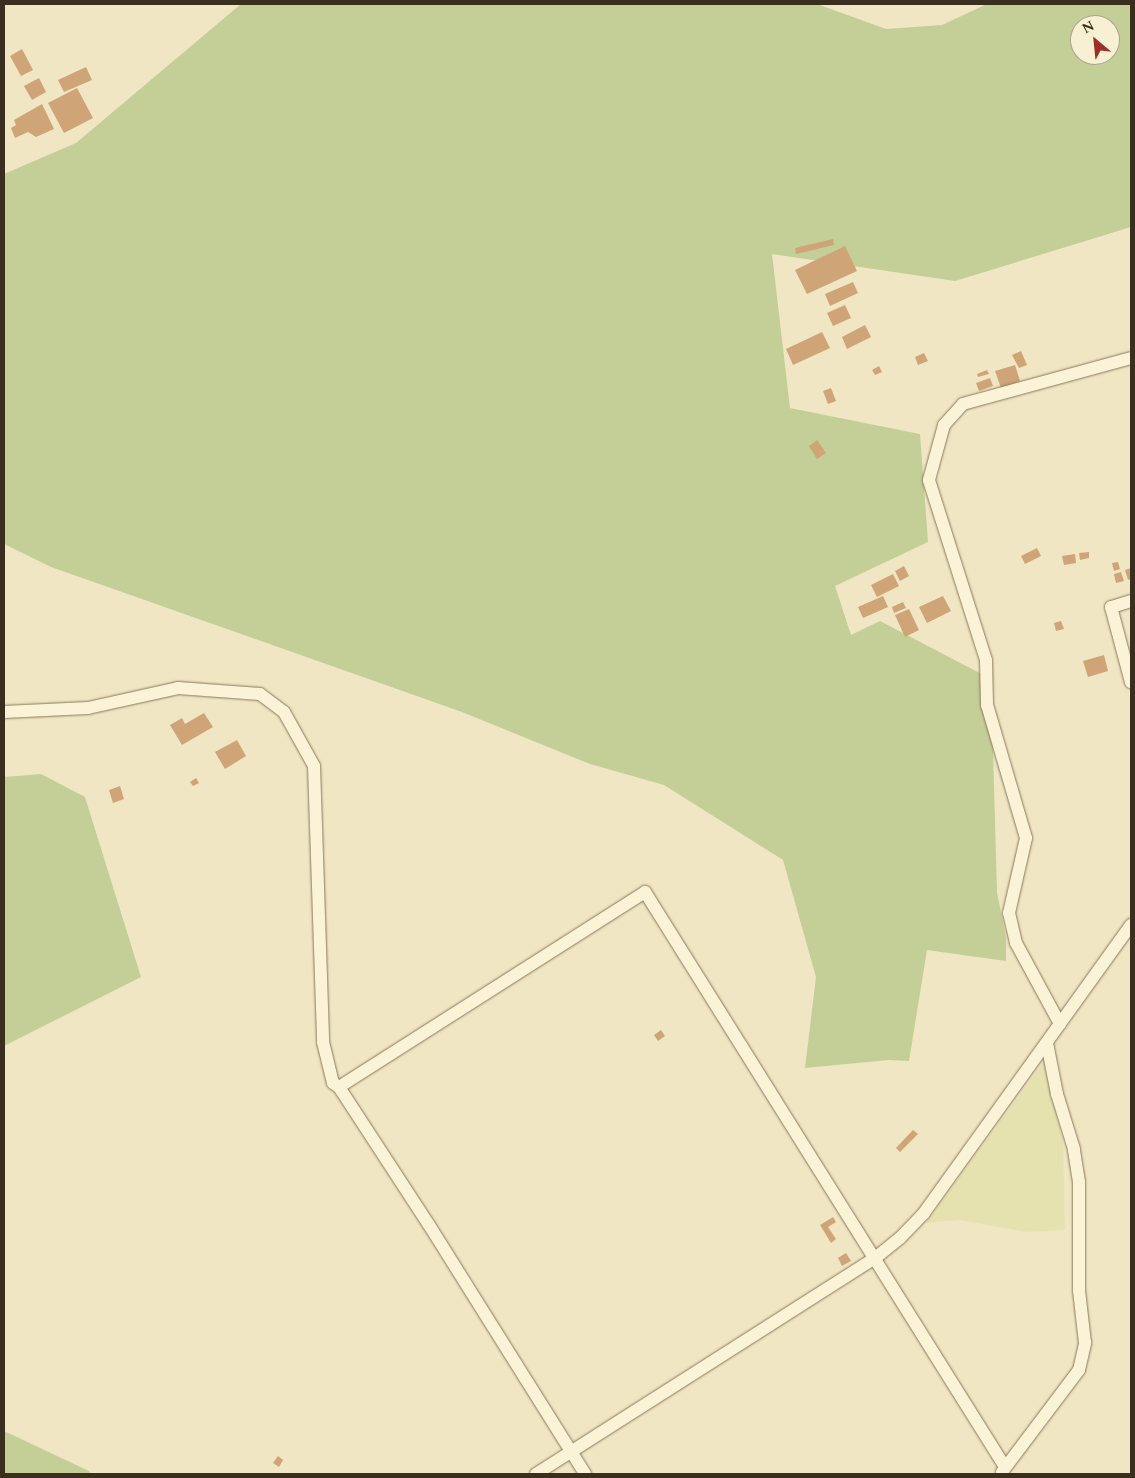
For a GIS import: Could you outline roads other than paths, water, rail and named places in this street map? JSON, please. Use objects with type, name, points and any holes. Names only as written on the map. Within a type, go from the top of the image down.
[{"type":"street","points":[[1060,1024],[1016,943],[1009,913],[1026,838],[987,705],[986,660],[928,480],[944,425],[962,404],[1131,358]]},
{"type":"street","points":[[1131,601],[1111,607],[1131,682]]},
{"type":"street","points":[[4,712],[88,708],[178,688],[260,694],[284,712],[314,766],[323,1042],[333,1083],[339,1087],[585,1474]]},
{"type":"street","points":[[339,1087],[645,892],[874,1259],[1003,1471],[1079,1370],[1085,1344],[1079,1290],[1078,1182],[1074,1149],[1057,1094],[1047,1043]]},
{"type":"street","points":[[536,1474],[874,1259],[924,1213],[1131,925]]}]
